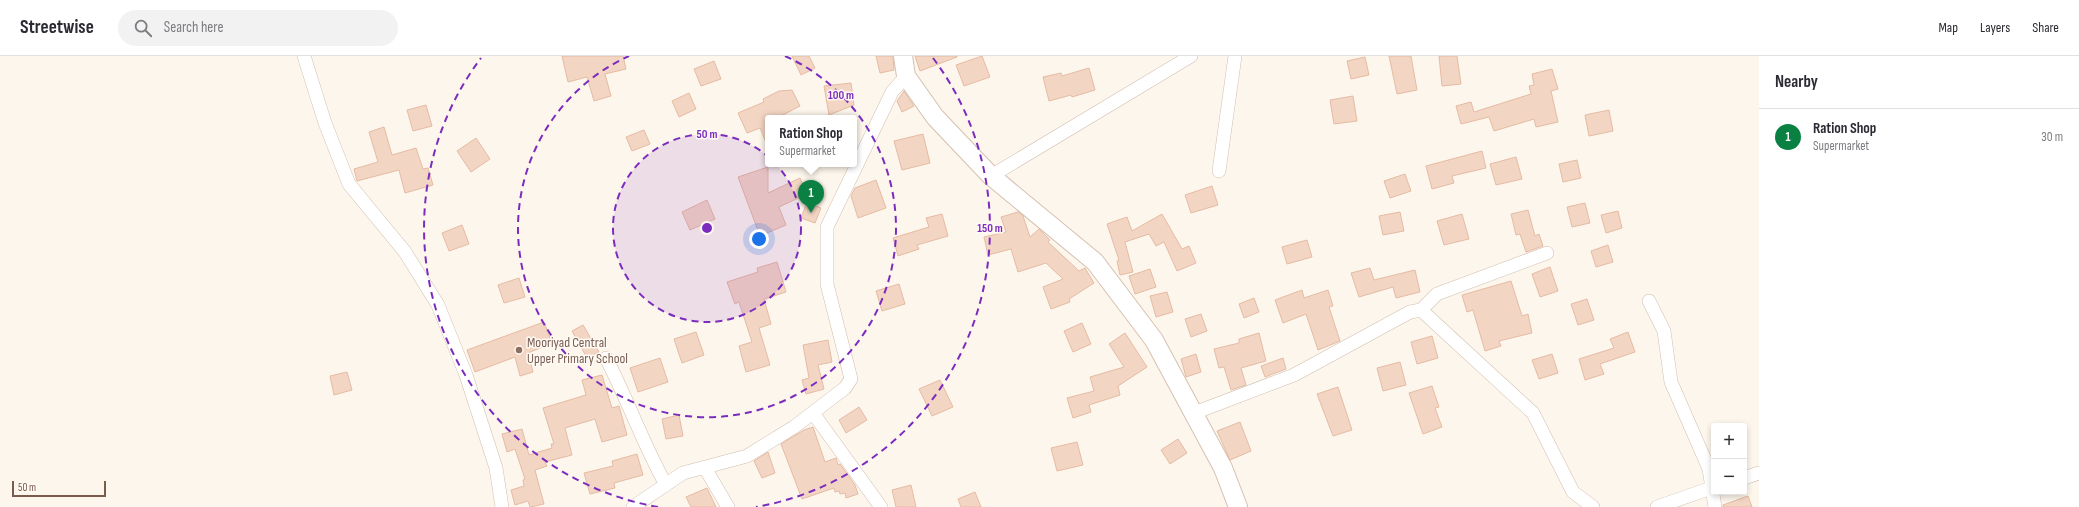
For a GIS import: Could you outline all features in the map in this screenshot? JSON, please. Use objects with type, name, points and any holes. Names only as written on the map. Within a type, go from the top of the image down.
[{"type":"main road","points":[[903,56],[906,76],[935,117],[991,176],[1095,262],[1154,340],[1224,468],[1238,507]]},
{"type":"street","points":[[304,56],[325,122],[349,184],[405,252],[438,305],[466,375],[496,468],[502,507]]},
{"type":"street","points":[[991,176],[1191,56]]},
{"type":"street","points":[[1219,171],[1235,56]]},
{"type":"street","points":[[857,165],[892,92],[906,76]]},
{"type":"street","points":[[633,507],[683,473],[746,456],[794,427],[845,388],[851,379],[827,284],[827,227],[856,167]]},
{"type":"street","points":[[1194,413],[1294,375],[1410,312],[1421,310],[1437,294],[1547,253]]},
{"type":"street","points":[[1649,302],[1664,332],[1671,382],[1711,476]]},
{"type":"street","points":[[1421,310],[1533,413],[1573,492],[1593,507]]},
{"type":"street","points":[[606,358],[634,417],[649,454],[666,485]]},
{"type":"street","points":[[813,413],[881,507]]},
{"type":"street","points":[[705,468],[728,507]]},
{"type":"street","points":[[1747,477],[1759,473]]},
{"type":"street","points":[[1657,507],[1711,488]]},
{"type":"street","points":[[1714,495],[1715,507]]},
{"type":"building","points":[[562,56],[623,56],[626,69],[605,74],[611,96],[594,101],[587,77],[568,82]]},
{"type":"building","points":[[792,56],[809,56],[815,68],[801,75]]},
{"type":"building","points":[[876,56],[893,56],[894,70],[880,73]]},
{"type":"building","points":[[915,56],[957,56],[957,57],[920,71]]},
{"type":"building","points":[[982,56],[990,77],[964,86],[956,65]]},
{"type":"building","points":[[1389,56],[1411,56],[1417,90],[1397,94]]},
{"type":"building","points":[[1439,56],[1457,56],[1461,84],[1442,86]]},
{"type":"building","points":[[1365,57],[1369,75],[1351,79],[1347,61]]},
{"type":"building","points":[[714,61],[721,79],[701,86],[694,69]]},
{"type":"building","points":[[1089,68],[1095,90],[1072,97],[1071,95],[1049,101],[1043,77],[1061,73],[1062,76]]},
{"type":"building","points":[[1552,69],[1558,89],[1551,91],[1558,122],[1536,127],[1534,119],[1494,131],[1489,117],[1461,124],[1456,106],[1471,102],[1474,112],[1531,94],[1529,86],[1534,85],[1532,74]]},
{"type":"building","points":[[851,83],[854,105],[829,115],[824,86]]},
{"type":"building","points":[[792,90],[800,106],[783,115],[765,115],[765,140],[760,128],[747,133],[738,113],[764,102],[763,99],[779,91]]},
{"type":"building","points":[[904,91],[914,106],[902,112],[897,101]]},
{"type":"building","points":[[689,93],[696,109],[679,117],[672,101]]},
{"type":"building","points":[[1353,96],[1357,121],[1334,124],[1330,100]]},
{"type":"building","points":[[426,105],[432,126],[413,131],[407,110]]},
{"type":"building","points":[[1609,110],[1613,131],[1589,136],[1585,115]]},
{"type":"building","points":[[384,127],[392,155],[416,148],[423,169],[428,168],[433,185],[405,193],[399,170],[357,181],[354,169],[378,162],[369,132]]},
{"type":"building","points":[[644,130],[650,144],[632,151],[626,137]]},
{"type":"building","points":[[923,134],[930,163],[902,170],[894,141]]},
{"type":"building","points":[[476,138],[490,159],[471,172],[457,151]]},
{"type":"building","points":[[1482,151],[1486,168],[1452,176],[1454,183],[1432,189],[1426,166]]},
{"type":"building","points":[[1516,157],[1522,179],[1496,185],[1490,164]]},
{"type":"building","points":[[1577,160],[1581,178],[1563,182],[1559,164]]},
{"type":"building","points":[[768,167],[768,193],[800,178],[807,194],[779,207],[786,225],[760,236],[738,177]]},
{"type":"building","points":[[1405,174],[1411,191],[1390,198],[1384,181]]},
{"type":"building","points":[[876,180],[886,208],[858,218],[851,196],[855,188]]},
{"type":"building","points":[[1212,186],[1218,205],[1191,213],[1185,195]]},
{"type":"building","points":[[707,200],[715,219],[690,230],[682,212]]},
{"type":"building","points":[[807,202],[821,208],[815,223],[801,218]]},
{"type":"building","points":[[1585,203],[1590,223],[1572,227],[1567,207]]},
{"type":"building","points":[[1528,210],[1535,236],[1539,234],[1543,246],[1526,252],[1520,234],[1516,235],[1511,214]]},
{"type":"building","points":[[1618,211],[1622,228],[1606,233],[1601,215]]},
{"type":"building","points":[[1018,212],[1023,216],[1030,237],[1039,229],[1050,240],[1048,242],[1079,271],[1085,268],[1094,283],[1069,299],[1070,302],[1051,309],[1043,287],[1063,279],[1046,263],[1018,272],[1011,249],[988,255],[984,237],[1006,232],[1001,217]]},
{"type":"building","points":[[1400,212],[1404,231],[1383,235],[1379,216]]},
{"type":"building","points":[[942,214],[948,236],[917,245],[919,249],[898,256],[893,238],[929,227],[926,218]]},
{"type":"building","points":[[1162,214],[1182,249],[1189,246],[1196,263],[1177,271],[1164,242],[1156,246],[1149,234],[1125,242],[1133,272],[1120,275],[1117,261],[1119,260],[1107,224],[1127,217],[1132,231]]},
{"type":"building","points":[[1462,214],[1469,239],[1444,245],[1437,221]]},
{"type":"building","points":[[462,225],[469,244],[449,251],[442,233]]},
{"type":"building","points":[[1307,240],[1312,257],[1287,264],[1282,247]]},
{"type":"building","points":[[1608,245],[1613,262],[1596,267],[1591,251]]},
{"type":"building","points":[[777,262],[786,292],[764,299],[771,324],[759,328],[770,365],[746,372],[739,346],[752,342],[739,302],[735,304],[727,282],[758,272],[757,268]]},
{"type":"building","points":[[1550,267],[1558,291],[1540,297],[1532,274]]},
{"type":"building","points":[[1370,268],[1374,280],[1415,270],[1420,292],[1396,298],[1393,287],[1359,297],[1351,273]]},
{"type":"building","points":[[1150,269],[1156,287],[1135,294],[1129,276]]},
{"type":"building","points":[[519,278],[525,297],[504,303],[498,285]]},
{"type":"building","points":[[1511,281],[1522,316],[1528,314],[1532,333],[1499,341],[1501,346],[1485,351],[1473,310],[1467,312],[1462,295]]},
{"type":"building","points":[[899,284],[905,304],[882,311],[876,291]]},
{"type":"building","points":[[1302,290],[1304,298],[1328,290],[1333,306],[1329,307],[1340,341],[1318,350],[1306,314],[1283,323],[1275,300]]},
{"type":"building","points":[[1167,292],[1173,312],[1156,317],[1150,296]]},
{"type":"building","points":[[1254,298],[1259,312],[1244,318],[1239,304]]},
{"type":"building","points":[[1587,299],[1594,320],[1578,325],[1571,304]]},
{"type":"building","points":[[1201,314],[1207,331],[1191,337],[1185,319]]},
{"type":"building","points":[[544,322],[552,343],[528,353],[533,372],[520,376],[515,357],[475,372],[467,350]]},
{"type":"building","points":[[1082,323],[1091,344],[1073,352],[1064,331]]},
{"type":"building","points":[[583,325],[599,352],[587,358],[572,331]]},
{"type":"building","points":[[696,332],[704,355],[682,363],[674,339]]},
{"type":"building","points":[[1628,332],[1635,352],[1600,364],[1604,374],[1585,380],[1579,359],[1614,348],[1610,339]]},
{"type":"building","points":[[1125,333],[1147,367],[1118,386],[1120,395],[1089,405],[1091,412],[1073,418],[1067,398],[1094,391],[1090,377],[1124,367],[1109,344]]},
{"type":"building","points":[[1259,333],[1266,361],[1241,368],[1246,385],[1231,390],[1224,367],[1219,368],[1214,349],[1239,343],[1239,339]]},
{"type":"building","points":[[1432,336],[1438,358],[1417,364],[1411,342]]},
{"type":"building","points":[[828,340],[832,362],[818,365],[824,389],[806,394],[802,380],[809,378],[803,345]]},
{"type":"building","points":[[1196,354],[1201,372],[1186,377],[1181,359]]},
{"type":"building","points":[[1552,354],[1558,373],[1539,379],[1532,360]]},
{"type":"building","points":[[660,358],[668,382],[638,392],[630,368]]},
{"type":"building","points":[[1283,358],[1286,369],[1265,377],[1261,366]]},
{"type":"building","points":[[1400,362],[1406,385],[1383,391],[1377,368]]},
{"type":"building","points":[[347,372],[352,390],[334,395],[330,376]]},
{"type":"building","points":[[602,375],[612,408],[619,406],[627,435],[602,442],[595,419],[565,428],[572,455],[545,462],[547,466],[535,470],[544,504],[530,507],[528,501],[515,505],[511,490],[524,486],[523,480],[525,479],[515,449],[507,452],[502,434],[522,429],[529,455],[552,448],[551,444],[554,444],[543,408],[586,395],[582,380]]},
{"type":"building","points":[[940,380],[953,407],[932,416],[919,389]]},
{"type":"building","points":[[1432,386],[1439,407],[1435,408],[1442,427],[1423,434],[1409,393]]},
{"type":"building","points":[[1338,387],[1352,430],[1333,436],[1317,394]]},
{"type":"building","points":[[859,407],[867,420],[846,433],[839,420]]},
{"type":"building","points":[[679,415],[683,436],[666,439],[662,419]]},
{"type":"building","points":[[1240,422],[1251,451],[1230,460],[1217,431]]},
{"type":"building","points":[[813,427],[825,462],[836,458],[838,465],[840,464],[855,485],[858,494],[846,498],[845,493],[840,494],[839,491],[835,492],[834,488],[802,499],[781,444],[804,430]]},
{"type":"building","points":[[1178,439],[1187,453],[1170,464],[1161,450]]},
{"type":"building","points":[[1077,442],[1083,465],[1057,471],[1051,448]]},
{"type":"building","points":[[768,452],[775,473],[762,478],[754,461]]},
{"type":"building","points":[[637,454],[643,475],[614,483],[615,488],[590,494],[584,473],[613,466],[612,461]]},
{"type":"building","points":[[911,485],[916,507],[896,507],[892,490]]},
{"type":"building","points":[[707,488],[716,507],[691,507],[686,497]]},
{"type":"building","points":[[975,492],[981,507],[961,507],[958,499]]},
{"type":"building","points":[[1748,496],[1752,507],[1723,507],[1723,505]]},
{"type":"place","name":"Ration Shop","points":[[811,213]]},
{"type":"place","name":"Mooriyad Central Upper Primary School","points":[[519,350]]}]
